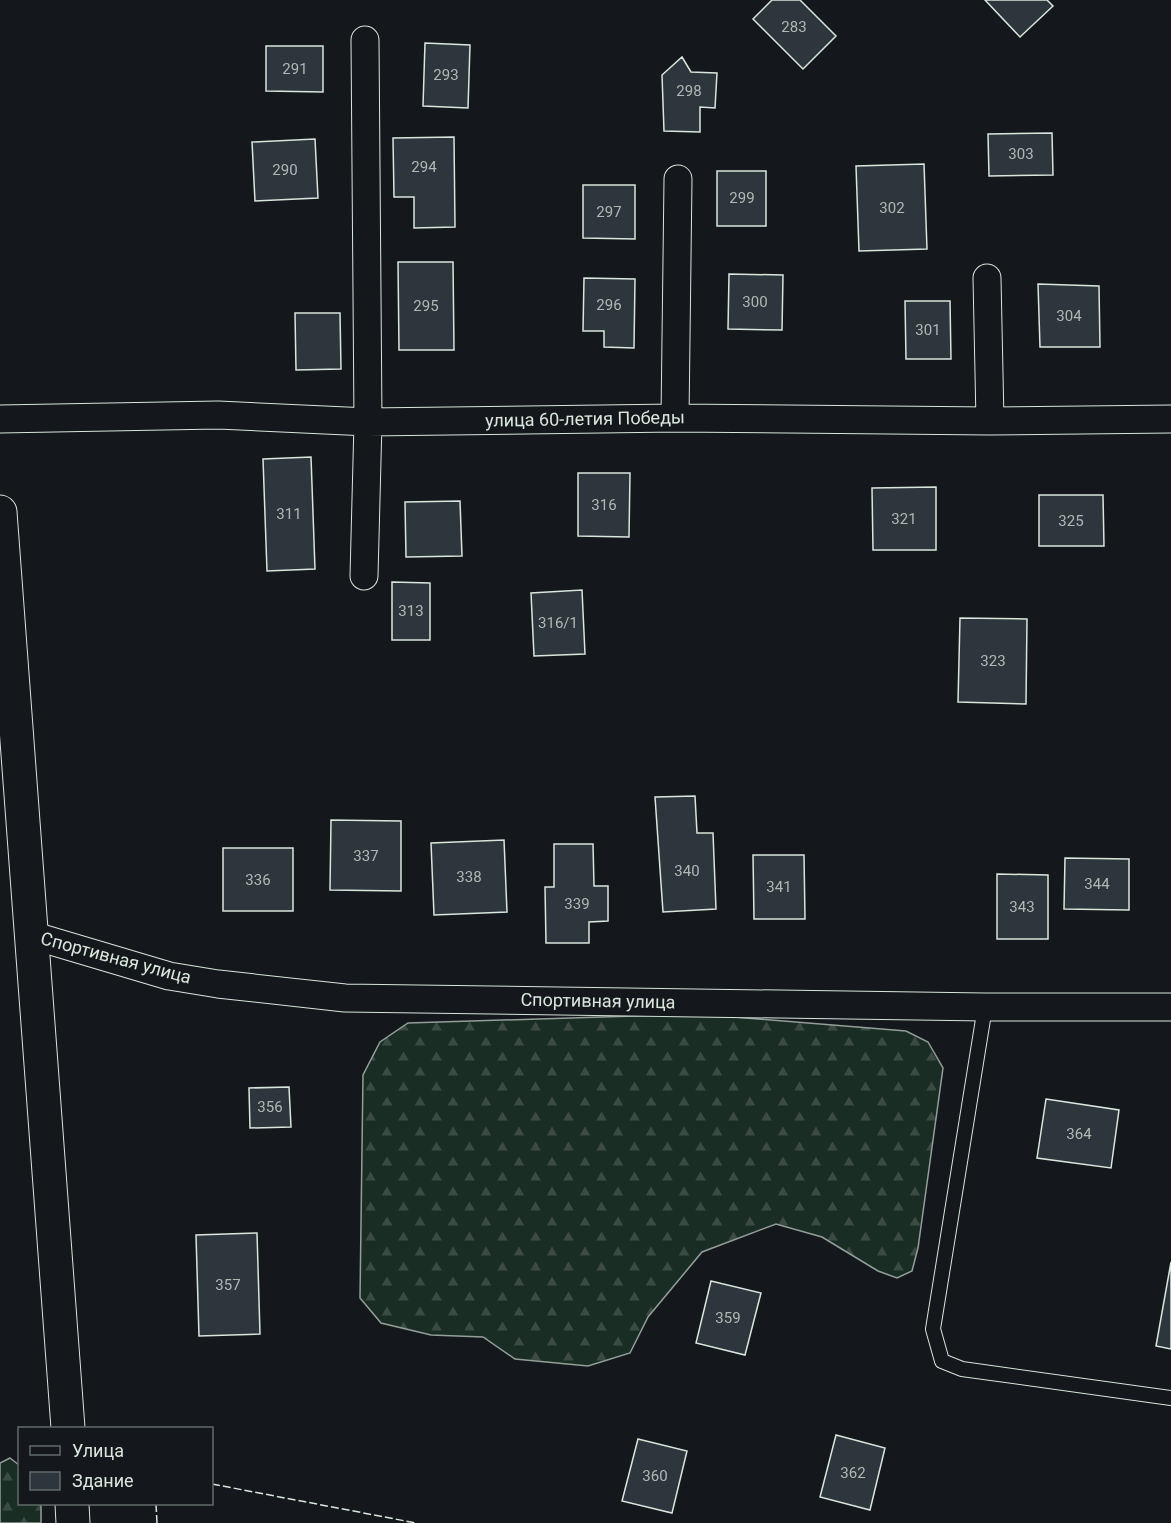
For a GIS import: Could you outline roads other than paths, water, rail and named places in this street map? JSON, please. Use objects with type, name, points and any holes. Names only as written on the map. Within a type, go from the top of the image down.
[{"type":"street","points":[[364,576],[368,422],[365,40]]},
{"type":"street","points":[[675,418],[678,179]]},
{"type":"street","points":[[987,278],[990,421]]},
{"type":"street","name":"улица 60-летия Победы","points":[[0,419],[218,415],[368,422],[675,418],[990,421],[1171,419]]},
{"type":"street","points":[[0,512],[68,1427]]},
{"type":"street","name":"Спортивная улица","points":[[32,935],[169,976],[218,984],[345,998],[985,1007],[1171,1007]]},
{"type":"street","points":[[72,1505],[73,1523]]},
{"type":"lane","points":[[985,1007],[933,1329],[942,1361],[962,1369],[1171,1398]]}]
